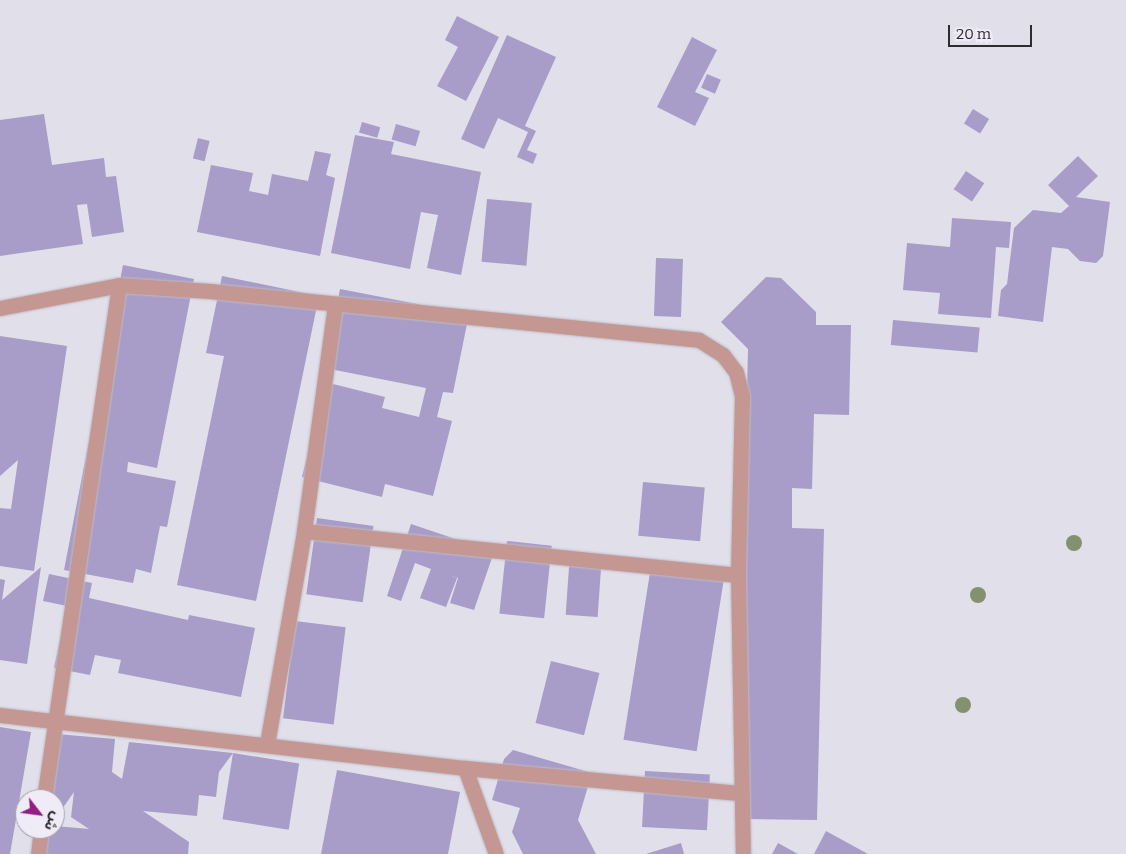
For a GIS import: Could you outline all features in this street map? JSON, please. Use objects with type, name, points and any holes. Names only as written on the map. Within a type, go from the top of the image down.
[{"type":"street","points":[[45,789],[52,722],[119,285]]},
{"type":"street","points":[[0,308],[119,285],[699,340],[723,356],[736,372],[742,396],[738,576],[740,793],[743,854]]},
{"type":"street","points":[[267,744],[304,531],[335,305]]},
{"type":"street","points":[[304,531],[738,576]]},
{"type":"street","points":[[0,715],[465,768],[740,793]]},
{"type":"street","points":[[465,768],[496,854]]},
{"type":"street","points":[[38,854],[40,839]]},
{"type":"building","points":[[457,16],[499,37],[466,101],[437,86],[458,47],[445,40]]},
{"type":"building","points":[[507,35],[556,57],[525,126],[536,131],[527,150],[537,154],[533,164],[517,157],[528,132],[498,118],[484,149],[461,139]]},
{"type":"building","points":[[692,37],[717,50],[695,92],[709,98],[695,126],[657,107]]},
{"type":"building","points":[[707,74],[721,80],[715,94],[701,88]]},
{"type":"building","points":[[973,109],[989,119],[980,133],[964,123]]},
{"type":"building","points":[[44,114],[52,165],[104,158],[106,177],[116,176],[124,232],[92,237],[87,204],[77,205],[83,244],[0,256],[0,120]]},
{"type":"building","points":[[362,122],[380,127],[377,138],[359,133]]},
{"type":"building","points":[[396,124],[420,131],[416,146],[392,139]]},
{"type":"building","points":[[355,135],[394,142],[391,154],[481,172],[461,275],[427,268],[438,215],[421,212],[410,269],[331,253]]},
{"type":"building","points":[[198,138],[210,141],[205,161],[193,158]]},
{"type":"building","points":[[315,151],[331,154],[326,175],[335,178],[320,256],[197,232],[211,165],[253,173],[249,191],[268,195],[272,174],[308,181]]},
{"type":"building","points":[[1078,156],[1098,176],[1076,197],[1110,202],[1103,256],[1096,263],[1080,261],[1068,249],[1052,247],[1043,322],[998,316],[1001,290],[1007,284],[1014,228],[1033,210],[1061,213],[1069,206],[1048,185]]},
{"type":"building","points":[[966,171],[984,183],[972,202],[954,189]]},
{"type":"building","points":[[487,199],[532,203],[526,266],[482,262]]},
{"type":"building","points":[[952,218],[1011,222],[1009,248],[996,247],[991,318],[938,314],[940,293],[903,290],[907,243],[950,247]]},
{"type":"building","points":[[656,258],[683,259],[681,317],[654,316]]},
{"type":"building","points":[[123,265],[194,279],[157,468],[128,462],[127,472],[176,481],[167,527],[160,526],[151,573],[136,569],[133,583],[64,570]]},
{"type":"building","points":[[222,276],[319,296],[256,601],[177,585],[224,356],[206,353]]},
{"type":"building","points":[[766,277],[781,278],[816,312],[816,325],[851,325],[849,415],[814,414],[812,489],[792,488],[792,528],[824,529],[817,820],[748,819],[737,808],[748,349],[721,322]]},
{"type":"building","points":[[340,289],[469,314],[453,393],[443,392],[437,417],[452,421],[433,496],[385,484],[382,497],[302,477],[325,382],[385,397],[382,408],[419,417],[426,388],[325,368]]},
{"type":"building","points":[[893,320],[980,328],[977,352],[891,345]]},
{"type":"building","points":[[0,336],[67,346],[34,571],[0,566],[0,508],[11,509],[18,460],[0,476]]},
{"type":"building","points":[[643,482],[705,487],[700,541],[638,536]]},
{"type":"building","points":[[317,518],[373,526],[363,602],[306,594]]},
{"type":"building","points":[[411,524],[494,552],[474,610],[450,603],[458,578],[449,575],[457,578],[446,607],[420,598],[431,569],[415,563],[401,601],[387,596]]},
{"type":"building","points":[[507,541],[552,546],[544,618],[499,614]]},
{"type":"building","points":[[570,553],[602,555],[598,617],[566,615]]},
{"type":"building","points":[[652,560],[725,572],[697,751],[624,740]]},
{"type":"building","points":[[41,567],[27,664],[0,660],[0,579],[5,580],[2,600]]},
{"type":"building","points":[[49,574],[92,583],[89,598],[188,620],[189,615],[255,628],[241,697],[118,673],[121,660],[95,655],[90,675],[54,668],[67,606],[43,601]]},
{"type":"building","points":[[295,621],[346,627],[334,724],[283,718]]},
{"type":"building","points":[[551,661],[600,673],[584,735],[536,723]]},
{"type":"building","points":[[0,727],[31,732],[21,789],[15,789],[15,825],[10,854],[0,854]]},
{"type":"building","points":[[57,734],[115,739],[112,772],[122,779],[129,742],[233,753],[219,772],[216,797],[199,795],[197,816],[143,811],[189,842],[188,854],[38,854],[40,839],[65,839],[65,827],[89,829],[71,817],[74,792],[65,805],[65,789],[44,789]]},
{"type":"building","points":[[513,750],[592,773],[578,820],[596,854],[523,854],[512,832],[520,808],[492,800],[504,759]]},
{"type":"building","points":[[233,753],[299,763],[289,830],[223,819]]},
{"type":"building","points":[[337,770],[460,792],[448,854],[321,854]]},
{"type":"building","points":[[645,771],[710,774],[707,830],[642,827]]},
{"type":"building","points":[[826,831],[868,854],[814,854]]},
{"type":"building","points":[[681,843],[684,854],[646,854]]},
{"type":"building","points":[[778,843],[798,854],[772,854]]}]
